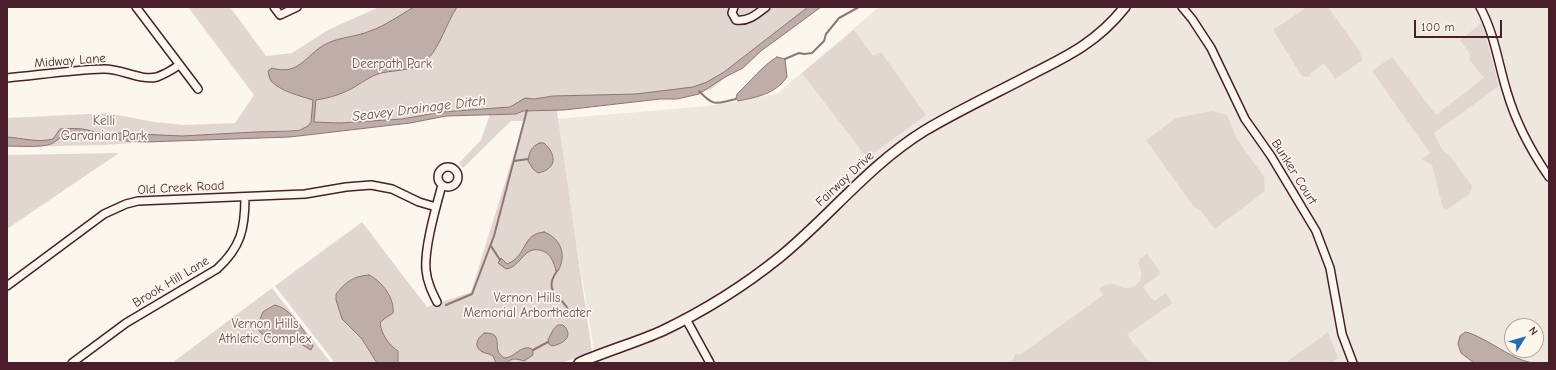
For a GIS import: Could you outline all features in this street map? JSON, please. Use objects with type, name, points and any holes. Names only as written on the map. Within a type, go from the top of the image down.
[{"type":"main road","name":"Fairway Drive","points":[[579,363],[632,343],[686,319],[723,298],[779,258],[804,237],[872,170],[897,150],[952,116],[1076,52],[1106,29],[1125,7]]},
{"type":"street","points":[[136,7],[198,89]]},
{"type":"street","points":[[274,7],[280,15],[297,7]]},
{"type":"street","points":[[734,7],[732,13],[736,20],[744,21],[766,7]]},
{"type":"street","name":"Bunker Court","points":[[1182,7],[1192,19],[1211,48],[1245,119],[1271,156],[1316,231],[1330,268],[1337,314],[1342,334],[1353,363]]},
{"type":"street","points":[[1480,7],[1495,41],[1507,91],[1518,122],[1528,144],[1549,178]]},
{"type":"street","name":"Midway Lane","points":[[7,78],[102,69],[150,78],[166,74],[179,65]]},
{"type":"street","name":"Old Creek Road","points":[[7,286],[104,214],[114,208],[138,201],[305,194],[358,185],[371,185],[392,189],[419,202],[436,207]]},
{"type":"street","points":[[437,302],[428,281],[426,269],[427,255],[436,207],[442,185]]},
{"type":"street","name":"Brook Hill Lane","points":[[72,363],[126,323],[208,276],[227,260],[241,237],[244,217],[244,197]]},
{"type":"street","points":[[686,319],[710,363]]},
{"type":"shaded area","points":[[414,7],[457,7],[440,41],[427,60],[422,64],[405,70],[377,74],[342,93],[316,100],[314,122],[340,123],[402,119],[442,112],[510,107],[525,98],[534,99],[553,96],[636,94],[693,87],[707,82],[724,72],[808,7],[821,7],[761,51],[743,68],[725,77],[699,94],[677,99],[660,99],[564,110],[523,111],[516,114],[446,116],[410,123],[290,137],[147,142],[127,141],[104,137],[91,138],[70,134],[46,145],[7,146],[7,137],[47,140],[53,139],[60,129],[74,128],[95,132],[182,136],[300,130],[308,126],[311,122],[313,100],[290,93],[275,85],[269,77],[268,71],[272,68],[281,70],[296,67],[326,44],[376,29]]},
{"type":"shaded area","points":[[879,7],[1549,7],[1549,363],[596,363],[556,119],[709,106],[777,94]]},
{"type":"shaded area","points":[[777,57],[785,59],[787,77],[782,83],[766,94],[738,101],[736,98],[737,94],[762,69]]},
{"type":"shaded area","points":[[544,143],[551,152],[553,161],[549,168],[538,173],[533,169],[528,161],[531,150],[534,146]]},
{"type":"shaded area","points":[[544,232],[555,238],[561,248],[562,259],[558,271],[556,271],[553,262],[546,252],[536,250],[527,253],[516,264],[506,269],[498,263],[501,258],[507,264],[514,260],[531,237]]},
{"type":"shaded area","points":[[369,275],[383,286],[392,302],[393,313],[380,323],[386,339],[398,351],[398,363],[377,363],[362,339],[342,319],[336,300],[336,294],[350,280]]},
{"type":"shaded area","points":[[275,305],[287,311],[297,321],[313,346],[311,350],[292,339],[271,337],[259,331],[257,326],[263,312]]},
{"type":"shaded area","points":[[558,325],[563,325],[568,333],[568,336],[560,343],[552,346],[549,344],[548,340],[553,330]]},
{"type":"shaded area","points":[[1466,332],[1483,339],[1504,351],[1504,358],[1518,358],[1534,363],[1474,363],[1461,353],[1458,344],[1460,336]]},
{"type":"shaded area","points":[[490,333],[495,336],[498,351],[504,358],[512,356],[526,348],[533,350],[533,355],[524,361],[515,359],[507,363],[496,363],[493,356],[482,352],[477,346],[477,341],[482,334]]},
{"type":"green space","points":[[188,7],[230,7],[266,56],[292,53],[328,30],[379,7],[816,7],[710,90],[626,101],[556,105],[592,352],[562,363],[335,363],[275,286],[362,222],[427,307],[471,292],[524,121],[511,121],[463,168],[459,163],[481,140],[491,111],[225,136],[104,145],[7,147],[7,118],[108,113],[154,122],[184,125],[235,123],[254,95]]},
{"type":"green space","points":[[1307,7],[1328,7],[1361,53],[1360,55],[1363,60],[1335,79],[1324,63],[1311,73],[1310,76],[1302,76],[1273,30]]},
{"type":"green space","points":[[1482,23],[1499,86],[1434,133],[1443,151],[1450,156],[1472,186],[1470,194],[1446,210],[1443,208],[1432,165],[1422,159],[1430,153],[1372,71],[1392,57],[1436,115],[1484,78],[1469,59],[1470,54],[1460,40]]},
{"type":"green space","points":[[854,30],[873,56],[881,52],[926,115],[867,158],[802,73]]},
{"type":"green space","points":[[1213,111],[1227,115],[1237,139],[1264,177],[1265,191],[1215,229],[1201,211],[1194,207],[1146,140],[1176,118]]},
{"type":"green space","points":[[119,153],[7,229],[7,155]]},
{"type":"green space","points":[[1147,254],[1161,273],[1143,287],[1154,301],[1166,293],[1172,303],[1127,335],[1150,363],[1011,363],[1016,353],[1020,355],[1103,295],[1099,289],[1103,286],[1112,284],[1123,288],[1129,288],[1138,284],[1141,278],[1141,270],[1138,263],[1141,258]]},
{"type":"green space","name":"Vernon Hills Athletic Complex","points":[[272,288],[331,363],[172,363]]},
{"type":"green space","points":[[1328,332],[1338,358],[1332,363],[1285,363]]},
{"type":"waterway","points":[[785,59],[799,53],[812,53],[824,41],[826,34],[839,18],[859,7]]},
{"type":"waterway","points":[[699,91],[709,100],[716,103],[736,99]]},
{"type":"waterway","points":[[446,305],[472,294],[494,236],[527,110]]},
{"type":"waterway","points":[[514,161],[528,159]]},
{"type":"waterway","points":[[491,246],[500,260]]},
{"type":"waterway","points":[[557,271],[551,285],[553,291],[568,309],[570,316]]},
{"type":"waterway","points":[[533,350],[548,342]]},
{"type":"park label","name":"Deerpath Park","points":[[392,64]]},
{"type":"park label","name":"Kelli Garvanian Park","points":[[104,128]]},
{"type":"park label","name":"Vernon Hills Memorial Arbortheater","points":[[527,306]]},
{"type":"water label","name":"Seavey Drainage Ditch","points":[[419,109]]}]
